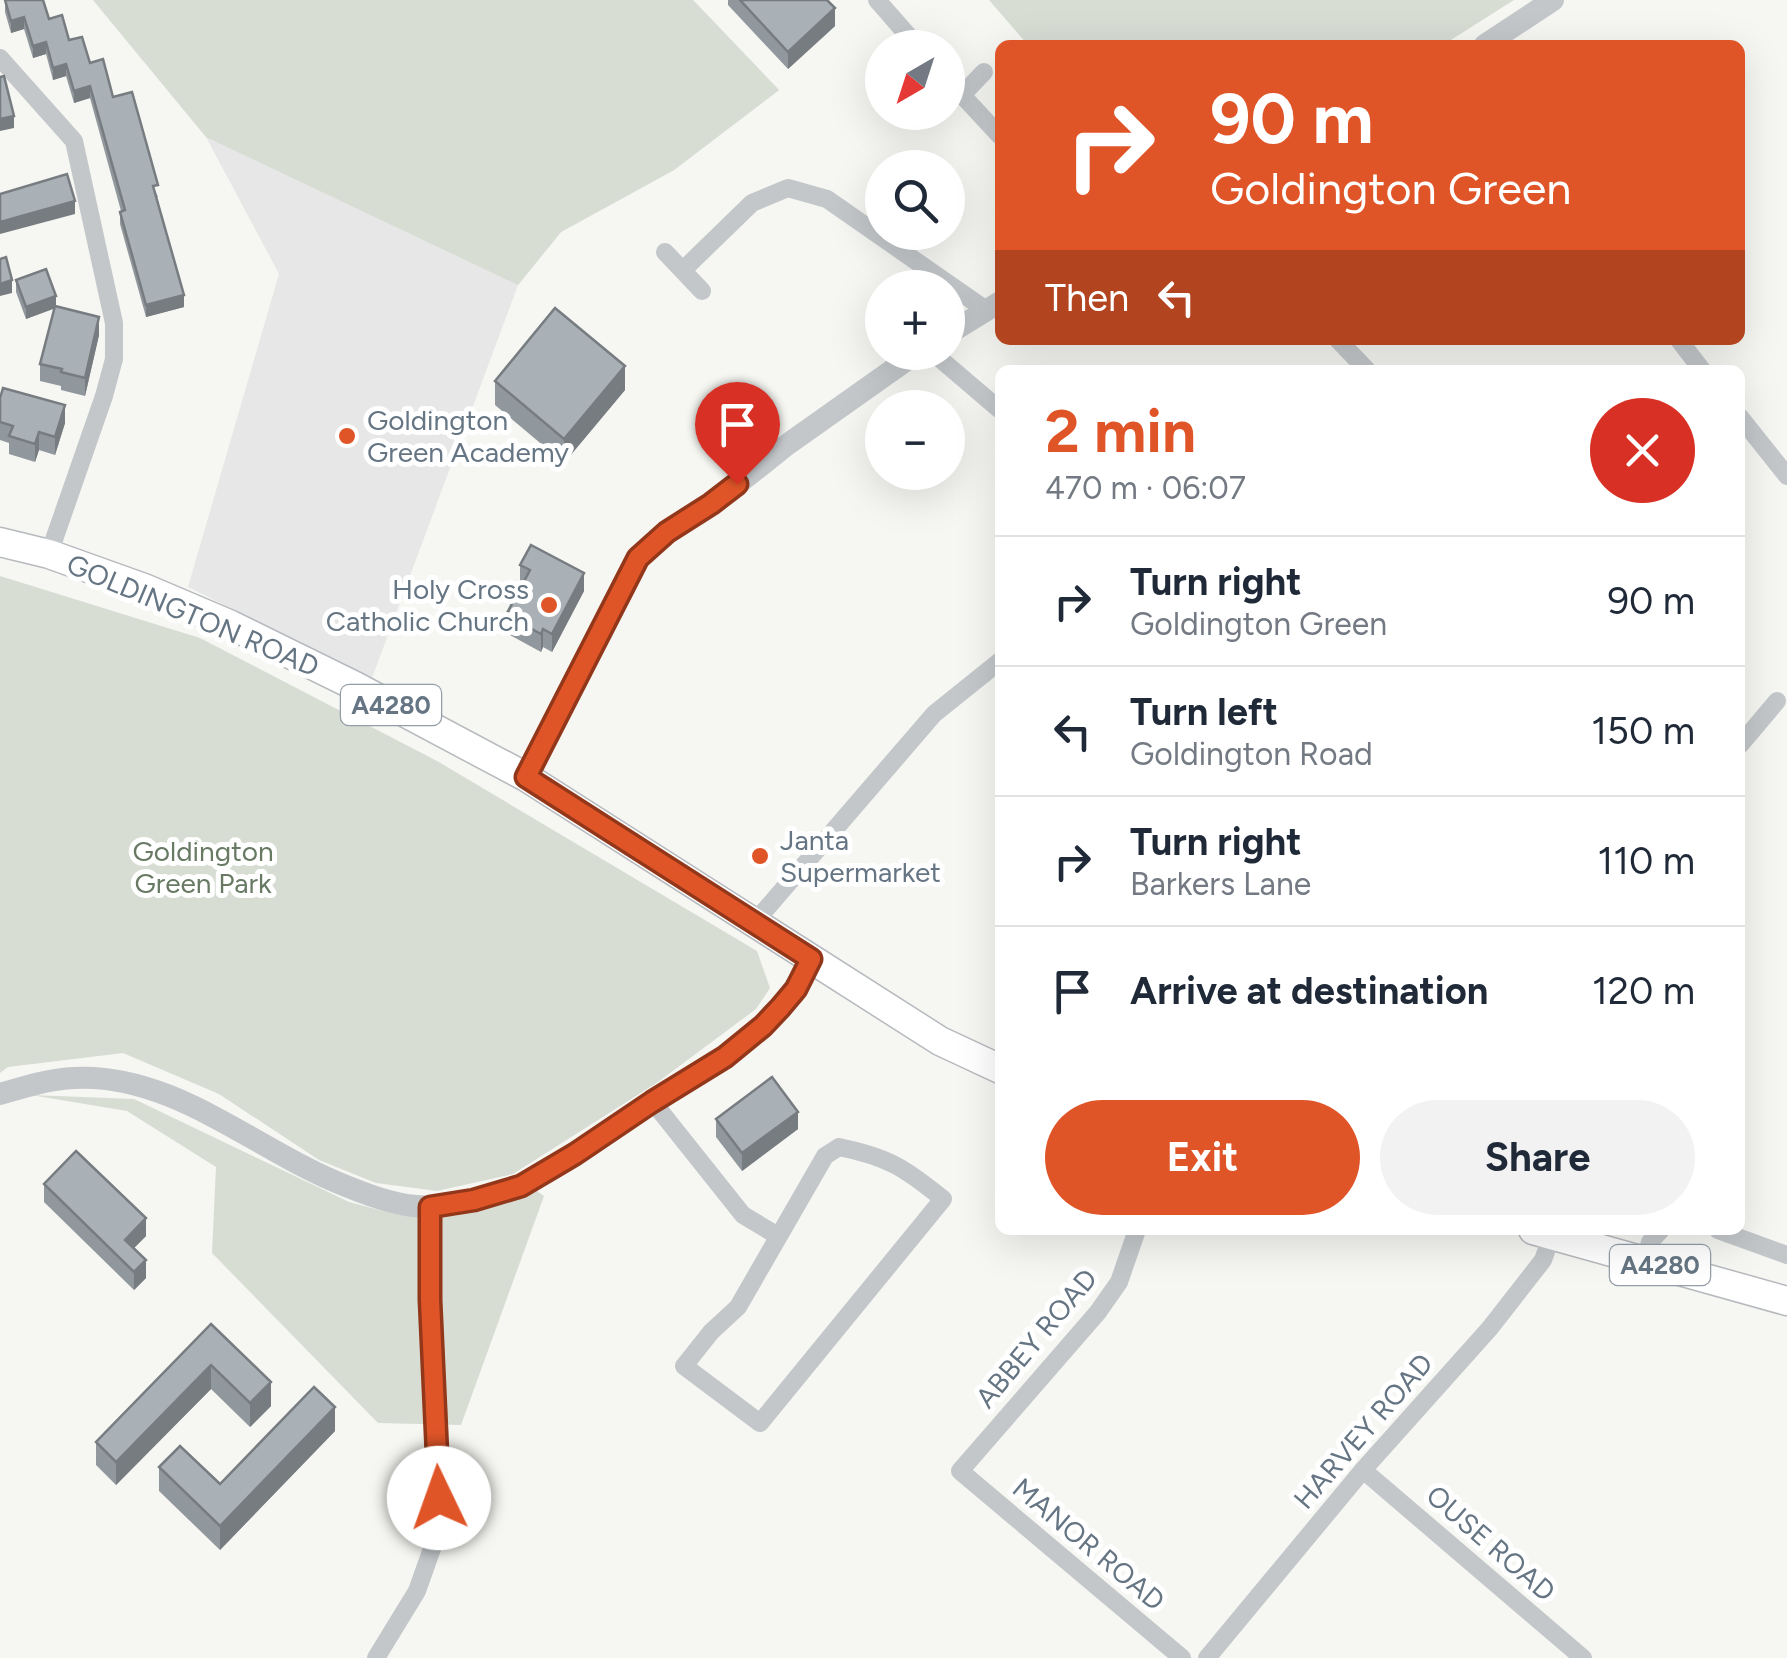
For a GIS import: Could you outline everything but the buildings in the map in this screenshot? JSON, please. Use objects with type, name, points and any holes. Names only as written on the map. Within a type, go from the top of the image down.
[{"type":"main road","name":"GOLDINGTON ROAD","points":[[0,542],[50,554],[144,588],[231,625],[355,686],[526,777],[940,1041],[995,1067]]},
{"type":"main road","name":"A4280","points":[[1549,1235],[1787,1301]]},
{"type":"street","points":[[877,0],[904,30]]},
{"type":"street","points":[[1493,40],[1553,0]]},
{"type":"street","points":[[0,58],[74,141],[114,323],[114,359],[104,396],[50,554]]},
{"type":"street","points":[[965,93],[984,72]]},
{"type":"street","points":[[965,99],[995,131]]},
{"type":"street","points":[[683,270],[752,203],[788,188],[828,199],[993,306],[965,323]]},
{"type":"street","points":[[665,252],[702,291]]},
{"type":"street","points":[[1343,345],[1361,365]]},
{"type":"street","points":[[1682,345],[1698,365]]},
{"type":"street","points":[[526,777],[638,558],[667,532],[893,370]]},
{"type":"street","points":[[953,370],[995,406]]},
{"type":"street","points":[[1745,423],[1787,476]]},
{"type":"street","points":[[754,923],[934,714],[995,665]]},
{"type":"street","points":[[1745,739],[1777,701]]},
{"type":"street","points":[[0,1094],[76,1078],[130,1082],[184,1101],[332,1181],[378,1199],[430,1207],[474,1200],[521,1186],[725,1057],[763,1026],[796,989],[811,959]]},
{"type":"street","points":[[652,1102],[743,1215],[778,1236]]},
{"type":"street","points":[[839,1147],[876,1154],[912,1173],[943,1199],[760,1423],[684,1366],[710,1332],[738,1307],[778,1236],[825,1156],[839,1147]]},
{"type":"street","points":[[376,1658],[417,1592],[434,1543],[439,1498],[430,1207]]},
{"type":"street","name":"ABBEY ROAD","points":[[960,1471],[1098,1312],[1119,1282],[1135,1235]]},
{"type":"street","name":"HARVEY ROAD","points":[[1206,1658],[1363,1470],[1490,1328],[1543,1260],[1542,1235]]},
{"type":"street","points":[[1646,1261],[1656,1235]]},
{"type":"street","points":[[1732,1235],[1787,1255]]},
{"type":"street","name":"OUSE ROAD","points":[[1363,1470],[1583,1658]]},
{"type":"street","name":"MANOR ROAD","points":[[960,1471],[1182,1658]]},
{"type":"shaded area","name":"Goldington Green Academy","points":[[93,0],[693,0],[779,90],[674,170],[561,232],[518,285],[372,678],[188,587],[279,274],[206,137]]},
{"type":"green space","points":[[93,0],[693,0],[779,90],[674,170],[561,232],[518,285],[206,137]]},
{"type":"green space","points":[[989,0],[1514,0],[1451,40],[1024,40]]},
{"type":"green space","name":"Goldington Green Park","points":[[0,576],[200,638],[437,761],[757,951],[770,988],[756,1009],[658,1082],[513,1174],[437,1191],[376,1183],[319,1160],[219,1094],[123,1053],[8,1067],[0,1073]]},
{"type":"green space","points":[[31,1095],[134,1099],[349,1202],[394,1214],[454,1216],[494,1206],[534,1189],[544,1196],[461,1425],[378,1423],[212,1253],[216,1167],[127,1111]]},
{"type":"place","name":"Goldington Green Academy","points":[[347,436]]},
{"type":"place","name":"Holy Cross Catholic Church","points":[[549,605]]},
{"type":"place","name":"Janta Supermarket","points":[[760,856]]},
{"type":"route","points":[[439,1498],[430,1207],[474,1200],[521,1186],[725,1057],[780,1008],[796,989],[811,959],[526,777],[638,558],[667,532],[737,484]]}]
